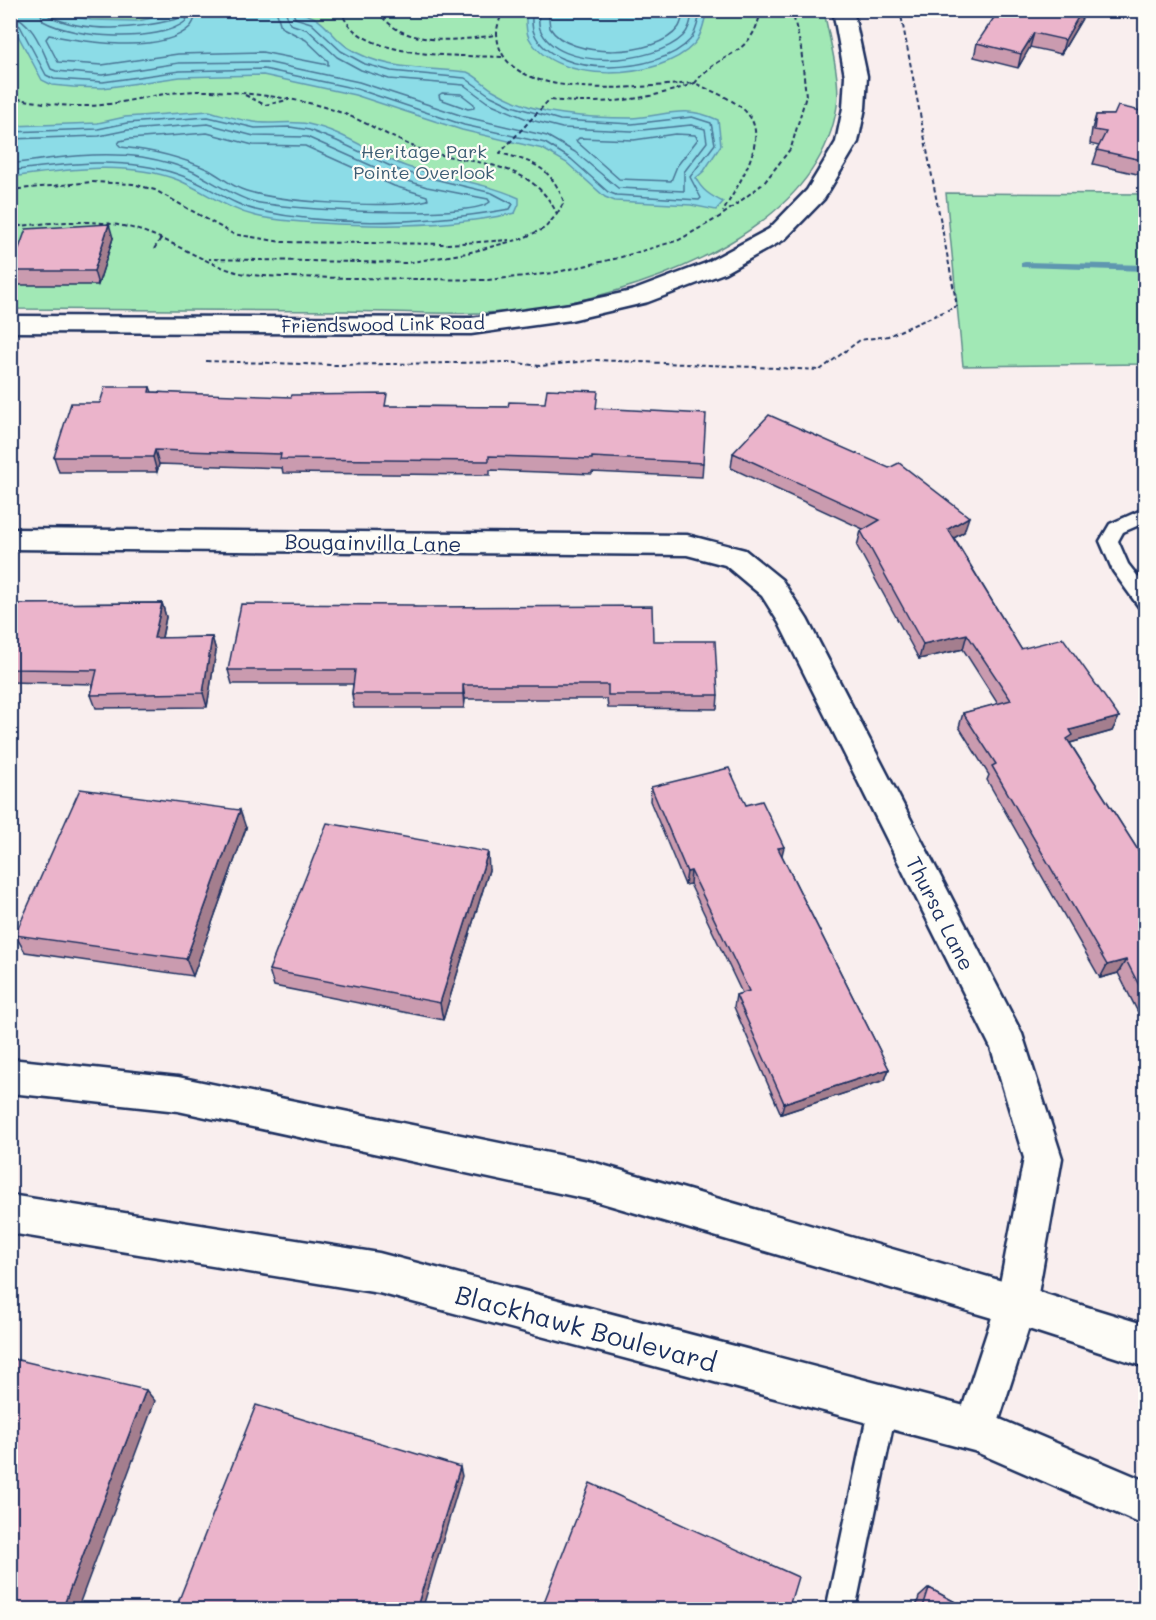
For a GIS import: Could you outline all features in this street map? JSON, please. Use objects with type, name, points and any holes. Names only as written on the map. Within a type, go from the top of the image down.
[{"type":"street","name":"Friendswood Link Road","points":[[10,324],[471,326],[571,312],[639,297],[715,268],[777,234],[816,194],[847,142],[854,108],[856,76],[843,10]]},
{"type":"street","name":"Bougainvilla Lane","points":[[10,539],[687,545],[735,556]]},
{"type":"street","name":"Thursa Lane","points":[[735,556],[772,588],[792,619],[1009,1046],[1043,1158],[1016,1305],[976,1430]]},
{"type":"street","points":[[10,1076],[178,1094],[592,1181],[1016,1305],[1146,1346]]},
{"type":"street","name":"Blackhawk Boulevard","points":[[10,1214],[379,1273],[976,1430],[1146,1504]]},
{"type":"lane","points":[[1146,514],[1116,528],[1109,541],[1120,566],[1146,602]]},
{"type":"lane","points":[[840,1610],[884,1406]]},
{"type":"path","points":[[341,10],[346,21],[360,36],[381,46],[438,55],[464,54],[502,57]]},
{"type":"path","points":[[369,10],[379,13],[394,28],[410,35],[463,41],[495,35]]},
{"type":"path","points":[[379,13],[383,10]]},
{"type":"path","points":[[439,15],[444,10]]},
{"type":"path","points":[[513,10],[513,15]]},
{"type":"path","points":[[208,259],[406,263],[467,253],[521,239],[545,228],[564,202],[554,176],[543,167],[500,153],[549,100],[578,104],[643,100],[672,93],[695,82],[701,72],[738,52],[757,28],[761,10]]},
{"type":"path","points":[[10,227],[70,220],[114,224],[160,238],[229,270],[251,275],[488,280],[554,273],[618,258],[679,240],[721,216],[764,183],[791,148],[806,96],[801,48],[792,10]]},
{"type":"path","points":[[502,12],[495,35],[502,57],[518,70],[568,87],[630,88],[695,82],[751,117],[757,132],[756,147],[721,216]]},
{"type":"path","points":[[10,98],[68,106],[88,106],[206,91],[291,100],[341,112],[406,144],[428,152],[526,176],[546,191],[554,203],[557,214]]},
{"type":"path","points":[[244,95],[266,105],[291,100]]},
{"type":"path","points":[[10,190],[92,182],[133,184],[155,190],[233,234],[282,242],[437,244],[521,239]]},
{"type":"path","points":[[154,249],[160,238]]},
{"type":"green space","name":"Heritage Park Pointe Overlook","points":[[11,11],[824,11],[836,71],[837,106],[824,149],[800,186],[767,217],[727,244],[684,266],[638,284],[594,297],[526,310],[475,313],[11,309]]},
{"type":"green space","points":[[946,193],[1145,194],[1145,364],[963,366]]},
{"type":"water","points":[[264,9],[308,15],[324,25],[347,47],[361,55],[405,67],[467,72],[509,98],[554,113],[624,118],[675,112],[705,115],[718,120],[721,145],[704,171],[696,178],[707,192],[723,202],[716,210],[691,205],[615,201],[605,197],[567,163],[543,149],[462,130],[355,95],[263,75],[180,77],[103,88],[52,85],[42,80],[11,26],[11,11],[48,11],[91,20],[138,21],[184,11]]},
{"type":"water","points":[[526,10],[707,11],[697,41],[678,56],[658,65],[634,71],[608,73],[584,71],[561,64],[542,54],[529,38]]},
{"type":"water","points":[[209,111],[254,122],[288,122],[321,127],[405,166],[505,192],[519,198],[519,204],[515,213],[467,221],[394,225],[312,223],[272,219],[245,213],[178,180],[137,170],[95,168],[11,177],[11,126],[98,123],[125,117]]},
{"type":"building","points":[[999,10],[1082,10],[1065,40],[1034,33],[1021,54],[977,43]]},
{"type":"building","points":[[1118,106],[1146,112],[1146,161],[1097,150],[1106,132],[1094,130],[1096,115],[1114,115]]},
{"type":"building","points":[[109,224],[94,271],[11,271],[26,229]]},
{"type":"building","points":[[105,387],[150,387],[149,392],[291,397],[292,395],[387,394],[385,406],[508,407],[509,402],[545,403],[547,389],[598,391],[596,408],[706,414],[703,463],[592,457],[592,459],[489,456],[489,461],[280,459],[281,454],[155,450],[153,457],[54,457],[71,403],[100,403]]},
{"type":"building","points":[[769,415],[889,468],[899,463],[969,517],[948,529],[1021,649],[1063,638],[1119,717],[1070,730],[1073,735],[1067,739],[1141,855],[1146,854],[1146,999],[1126,960],[1107,965],[992,766],[996,764],[963,713],[1011,700],[967,634],[923,644],[861,531],[880,520],[733,453]]},
{"type":"building","points":[[162,603],[154,638],[212,637],[203,693],[91,695],[97,670],[10,669],[10,604]]},
{"type":"building","points":[[241,604],[413,605],[413,607],[652,606],[653,641],[715,641],[718,695],[608,695],[608,685],[463,685],[463,694],[352,694],[355,670],[228,670]]},
{"type":"building","points":[[729,768],[746,805],[762,801],[784,847],[778,848],[889,1069],[784,1103],[736,995],[749,991],[691,871],[687,872],[651,787]]},
{"type":"building","points":[[80,789],[240,810],[186,959],[15,935]]},
{"type":"building","points":[[327,823],[488,852],[440,1003],[269,970]]},
{"type":"building","points":[[10,1358],[146,1390],[62,1610],[10,1610]]},
{"type":"building","points":[[256,1405],[460,1467],[416,1610],[175,1610]]},
{"type":"building","points":[[590,1483],[798,1577],[788,1610],[541,1610]]},
{"type":"building","points":[[929,1588],[970,1610],[922,1610]]},
{"type":"waterway","points":[[1025,265],[1146,268]]}]
